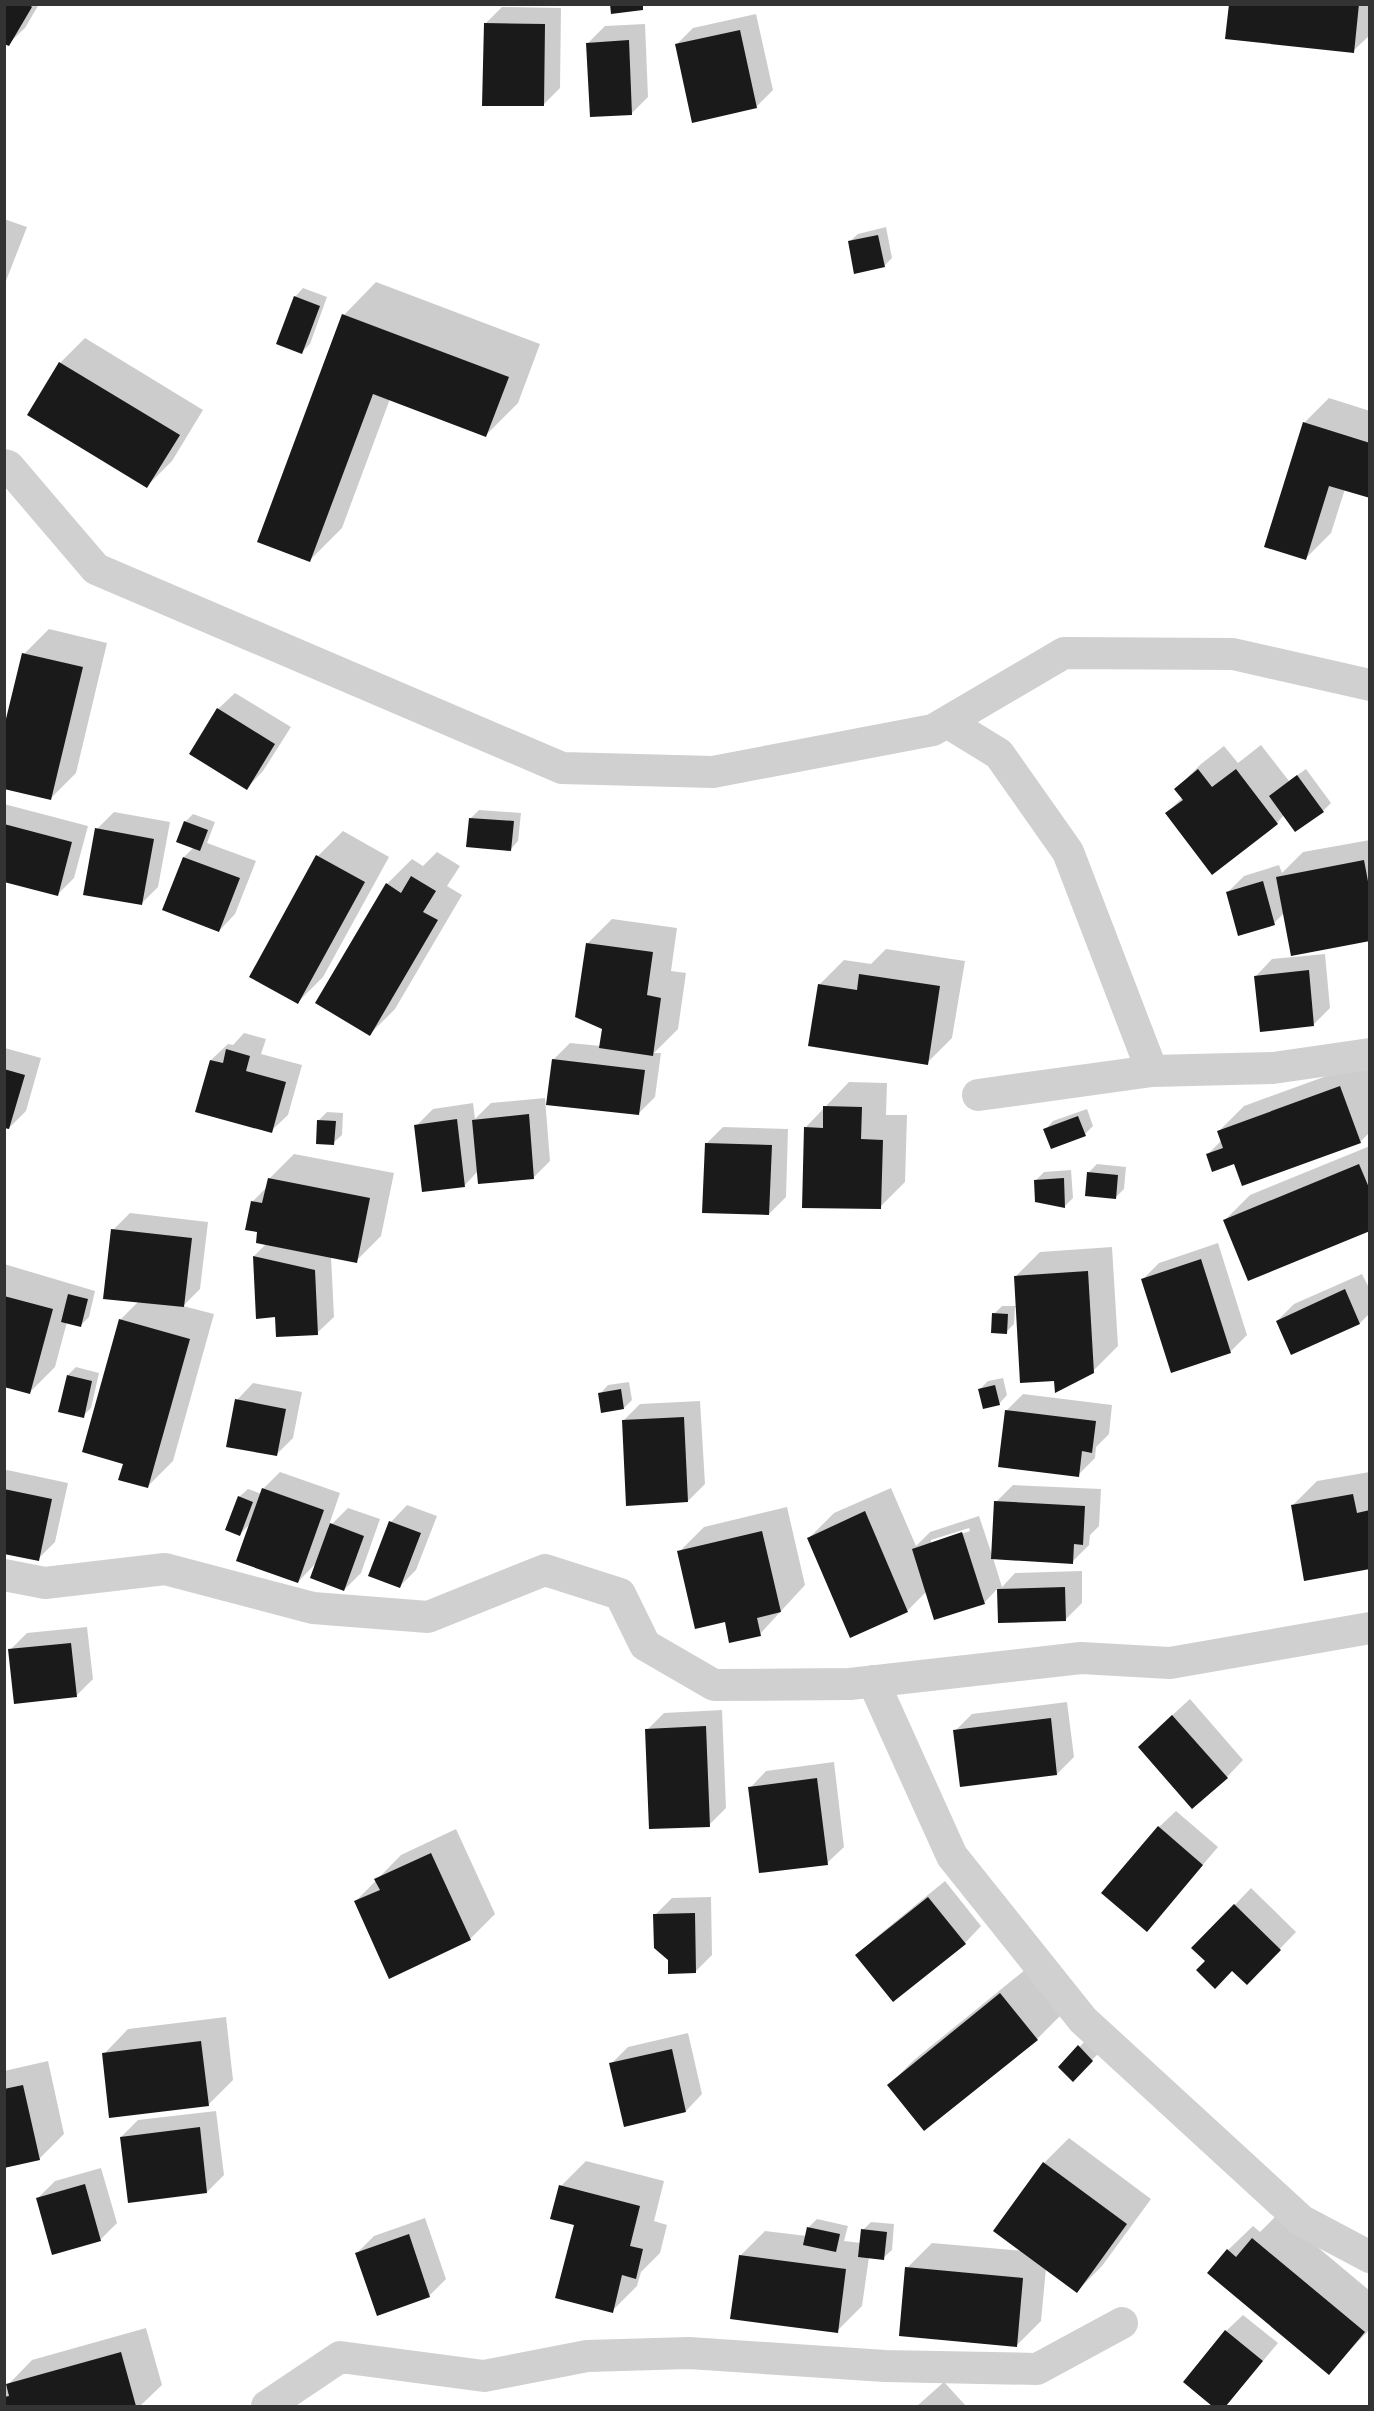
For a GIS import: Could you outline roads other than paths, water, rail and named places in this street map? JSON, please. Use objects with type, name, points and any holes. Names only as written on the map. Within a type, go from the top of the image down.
[{"type":"street","points":[[6,470],[96,569],[562,768],[713,772],[933,730],[1064,653],[1233,654],[1370,685]]},
{"type":"street","points":[[947,722],[999,754],[1068,852],[1152,1071]]},
{"type":"street","points":[[978,1095],[1152,1071],[1273,1068],[1370,1054]]},
{"type":"street","points":[[4,1575],[45,1583],[165,1569],[313,1608],[428,1617],[545,1570],[621,1594],[645,1645],[714,1685],[850,1684],[1081,1658],[1170,1663],[1370,1628]]},
{"type":"street","points":[[873,1681],[952,1856],[1083,2020],[1302,2221],[1370,2257]]},
{"type":"street","points":[[267,2406],[340,2357],[484,2376],[587,2356],[689,2353],[885,2366],[1037,2369],[1122,2323]]}]
